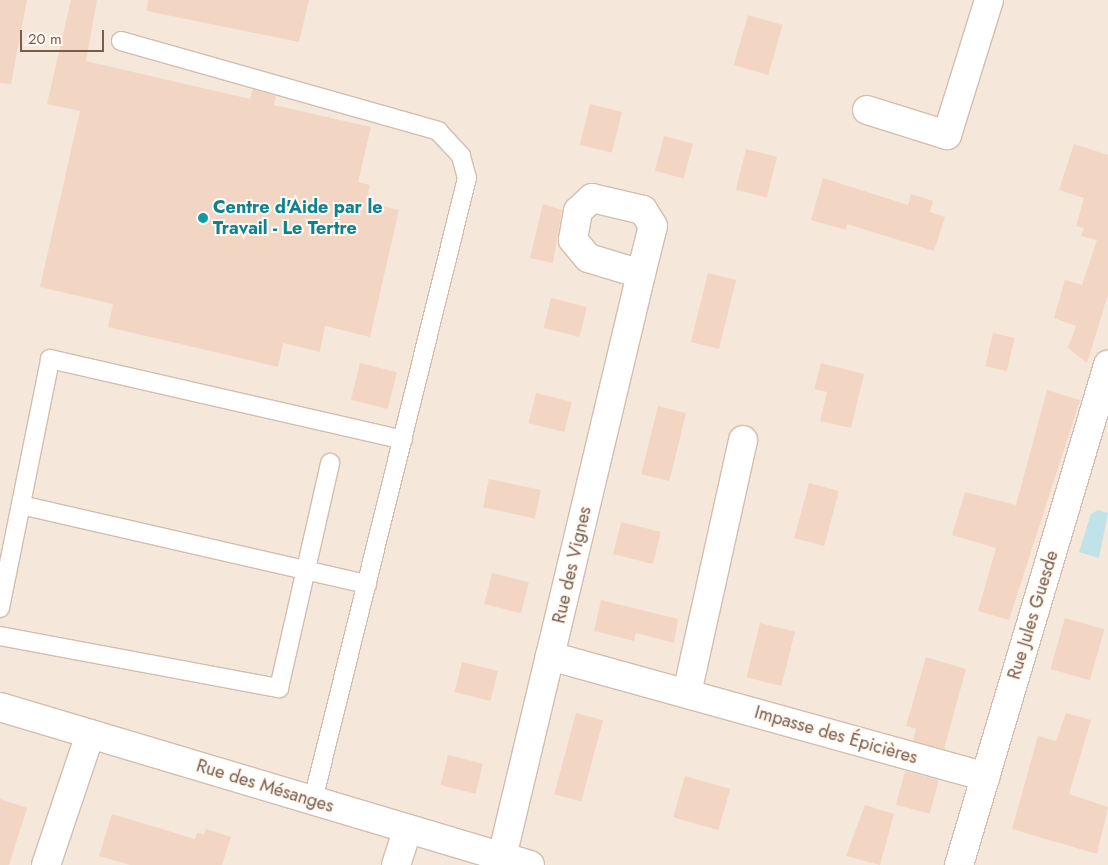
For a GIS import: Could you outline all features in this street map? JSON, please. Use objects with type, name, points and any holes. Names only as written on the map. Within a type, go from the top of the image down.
[{"type":"street","points":[[866,110],[947,135],[990,0]]},
{"type":"street","name":"Rue des Vignes","points":[[502,857],[641,274]]},
{"type":"street","name":"Rue Jules Guesde","points":[[959,865],[1108,365]]},
{"type":"street","points":[[687,694],[743,440]]},
{"type":"street","name":"Impasse des Épicières","points":[[550,656],[985,777]]},
{"type":"street","name":"Rue des Mésanges","points":[[0,707],[530,865]]},
{"type":"street","points":[[46,865],[90,734]]},
{"type":"street","points":[[396,865],[408,829]]},
{"type":"lane","points":[[121,40],[438,131],[462,156],[468,178],[313,800]]},
{"type":"lane","points":[[0,608],[50,359],[403,440]]},
{"type":"lane","points":[[0,636],[279,688],[330,463]]},
{"type":"lane","points":[[21,506],[367,584]]},
{"type":"shaded area","points":[[0,0],[1108,0],[1108,865],[0,865]]},
{"type":"water","points":[[1098,510],[1108,513],[1099,558],[1079,552],[1091,514]]},
{"type":"building","points":[[0,0],[27,0],[11,84],[0,83]]},
{"type":"building","name":"Centre d'Aide par le Travail - Le Tertre","points":[[71,0],[97,0],[86,61],[250,99],[253,89],[276,96],[274,105],[371,127],[358,182],[370,185],[366,202],[399,210],[370,337],[325,326],[320,352],[283,343],[278,367],[108,327],[113,304],[40,287],[80,111],[47,104]]},
{"type":"building","points":[[148,0],[309,0],[299,42],[147,11]]},
{"type":"building","points":[[748,15],[783,25],[768,75],[734,65]]},
{"type":"building","points":[[590,104],[622,112],[612,153],[580,145]]},
{"type":"building","points":[[664,136],[693,144],[684,179],[655,171]]},
{"type":"building","points":[[1074,144],[1108,155],[1108,295],[1087,363],[1068,348],[1076,326],[1054,318],[1065,280],[1082,285],[1097,240],[1081,236],[1084,228],[1076,226],[1084,198],[1059,190]]},
{"type":"building","points":[[746,149],[777,157],[767,197],[736,190]]},
{"type":"building","points":[[823,178],[908,205],[911,194],[933,201],[930,212],[945,217],[934,251],[847,224],[846,230],[811,220]]},
{"type":"building","points":[[543,204],[562,210],[553,263],[530,258]]},
{"type":"building","points":[[708,273],[736,280],[719,349],[691,342]]},
{"type":"building","points":[[551,298],[587,307],[579,337],[544,328]]},
{"type":"building","points":[[993,333],[1014,338],[1007,371],[985,366]]},
{"type":"building","points":[[360,363],[397,372],[388,409],[351,400]]},
{"type":"building","points":[[821,363],[864,374],[851,428],[820,421],[827,392],[814,389]]},
{"type":"building","points":[[1047,390],[1080,400],[1009,620],[978,611],[996,548],[952,535],[965,492],[1016,505]]},
{"type":"building","points":[[536,393],[572,402],[564,432],[529,423]]},
{"type":"building","points":[[658,406],[686,413],[669,481],[641,474]]},
{"type":"building","points":[[489,479],[541,490],[535,518],[483,507]]},
{"type":"building","points":[[809,483],[839,491],[824,546],[794,538]]},
{"type":"building","points":[[621,522],[661,532],[653,564],[613,554]]},
{"type":"building","points":[[492,573],[529,582],[521,613],[484,604]]},
{"type":"building","points":[[601,600],[678,619],[674,643],[636,633],[634,641],[594,631]]},
{"type":"building","points":[[1065,618],[1104,629],[1090,680],[1050,669]]},
{"type":"building","points":[[760,623],[795,632],[781,686],[746,677]]},
{"type":"building","points":[[926,657],[966,669],[944,749],[913,741],[916,729],[906,726]]},
{"type":"building","points":[[462,662],[498,671],[490,701],[455,692]]},
{"type":"building","points":[[576,713],[603,720],[581,801],[554,794]]},
{"type":"building","points":[[1066,713],[1091,720],[1069,794],[1108,807],[1097,854],[1012,829],[1038,736],[1056,741]]},
{"type":"building","points":[[448,755],[483,764],[475,794],[441,785]]},
{"type":"building","points":[[905,771],[939,780],[930,814],[896,805]]},
{"type":"building","points":[[685,776],[730,789],[718,830],[673,817]]},
{"type":"building","points":[[0,799],[27,808],[9,865],[0,865]]},
{"type":"building","points":[[865,805],[894,814],[880,865],[846,856]]},
{"type":"building","points":[[112,814],[195,839],[197,833],[204,834],[206,829],[231,837],[222,865],[130,865],[99,856]]},
{"type":"place","name":"Centre d'Aide par le Travail - Le Tertre","points":[[203,218]]}]
